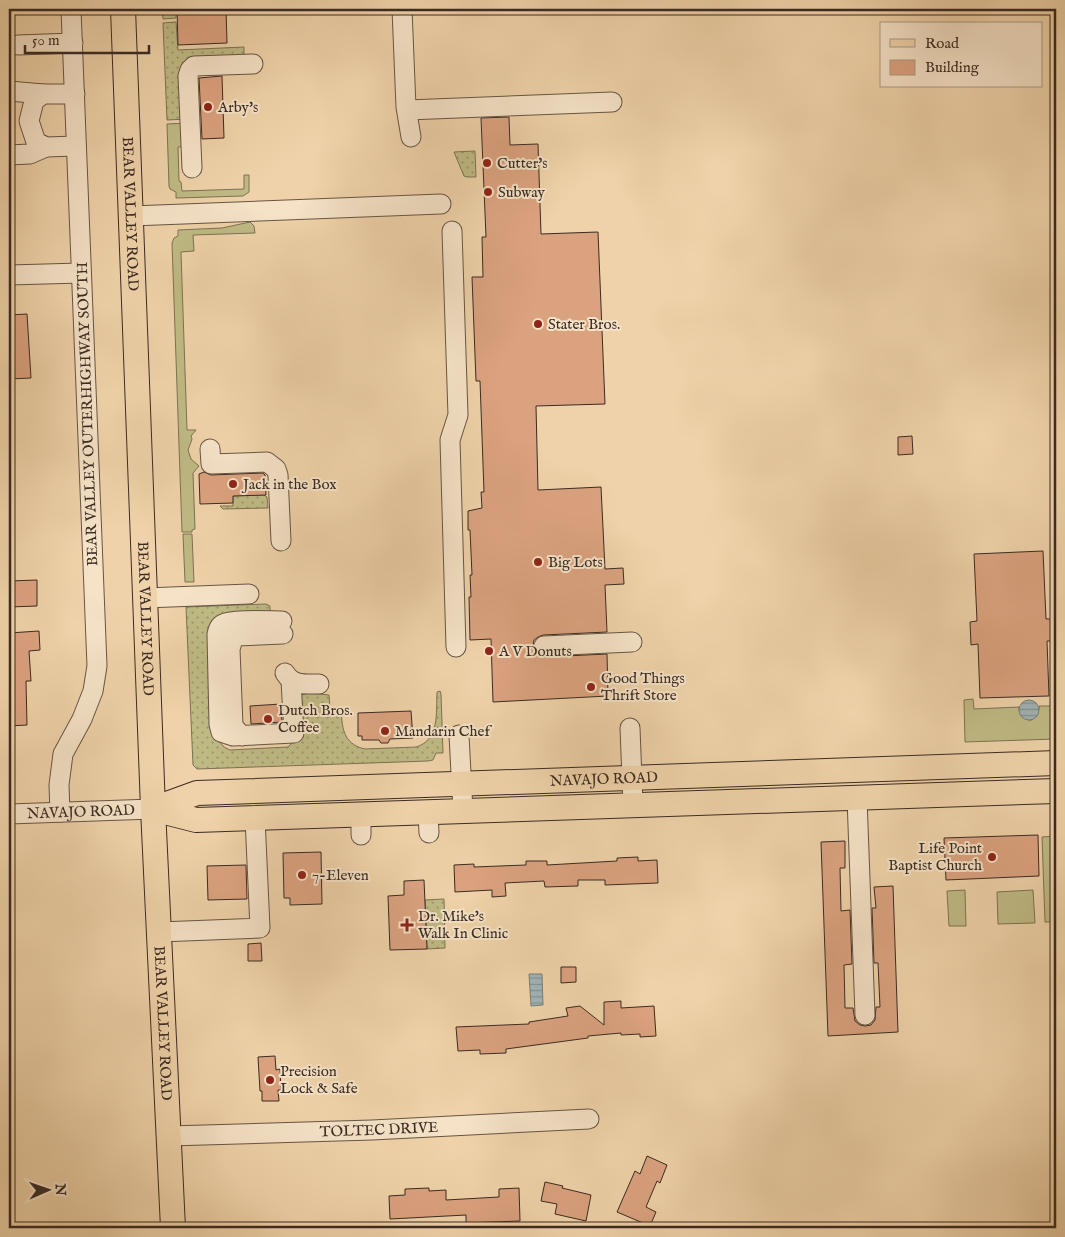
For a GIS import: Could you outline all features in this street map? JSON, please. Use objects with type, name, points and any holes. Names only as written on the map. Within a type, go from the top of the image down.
[{"type":"main road","name":"BEAR VALLEY ROAD","points":[[123,9],[153,809],[173,1228]]},
{"type":"main road","name":"NAVAJO ROAD","points":[[153,809],[196,793],[1056,763]]},
{"type":"main road","name":"NAVAJO ROAD","points":[[153,809],[196,820],[255,818],[361,825],[429,822],[463,810],[1056,791]]},
{"type":"street","name":"BEAR VALLEY OUTERHIGHWAY SOUTH","points":[[60,812],[59,784],[63,754],[82,719],[93,690],[97,666],[71,9]]},
{"type":"street","points":[[402,9],[407,110],[411,137]]},
{"type":"street","points":[[18,45],[73,43]]},
{"type":"street","points":[[192,168],[188,76],[190,70],[194,66],[253,64]]},
{"type":"street","points":[[9,91],[75,94]]},
{"type":"street","points":[[43,94],[34,100],[29,121],[36,142],[46,147]]},
{"type":"street","points":[[407,110],[612,102]]},
{"type":"street","points":[[9,155],[30,154],[46,147],[76,146]]},
{"type":"street","points":[[131,216],[441,204]]},
{"type":"street","points":[[452,230],[458,415],[450,440],[456,647]]},
{"type":"street","points":[[9,274],[81,273]]},
{"type":"street","points":[[210,449],[211,464],[267,462],[276,469],[278,475],[281,541]]},
{"type":"street","points":[[145,598],[249,594]]},
{"type":"street","points":[[283,627],[231,622],[222,624],[218,629],[219,724],[221,732],[233,736],[294,733],[288,676],[296,683],[319,684]]},
{"type":"street","points":[[544,646],[632,642]]},
{"type":"street","points":[[630,728],[633,805]]},
{"type":"street","points":[[459,735],[463,810]]},
{"type":"street","points":[[856,798],[865,1014]]},
{"type":"street","name":"NAVAJO ROAD","points":[[9,814],[153,809]]},
{"type":"street","points":[[159,932],[260,928],[255,818]]},
{"type":"street","name":"TOLTEC DRIVE","points":[[169,1136],[369,1130],[589,1119]]},
{"type":"shaded area","points":[[162,9],[176,9],[176,18],[163,19]]},
{"type":"shaded area","points":[[176,22],[178,50],[244,47],[244,55],[197,61],[188,119],[167,120],[163,23]]},
{"type":"shaded area","points":[[188,123],[189,146],[178,147],[179,181],[181,182],[182,191],[244,189],[244,175],[249,175],[249,192],[243,196],[176,198],[176,192],[170,189],[169,186],[167,124]]},
{"type":"shaded area","points":[[475,151],[476,177],[464,176],[454,152]]},
{"type":"shaded area","points":[[250,222],[254,226],[255,233],[193,235],[194,251],[181,252],[187,430],[196,430],[191,436],[192,439],[188,450],[191,459],[199,466],[193,473],[195,529],[192,532],[182,532],[172,243],[174,238],[178,236],[178,230],[222,228]]},
{"type":"shaded area","points":[[264,495],[267,497],[268,508],[223,509],[220,506],[233,506],[233,496]]},
{"type":"shaded area","points":[[183,534],[192,534],[194,582],[185,582]]},
{"type":"shaded area","points":[[266,604],[270,606],[270,612],[228,618],[217,739],[224,747],[230,750],[288,747],[295,740],[298,696],[309,693],[329,695],[330,708],[341,707],[345,733],[348,739],[357,747],[365,749],[416,747],[424,743],[433,732],[437,692],[440,691],[443,753],[436,753],[433,760],[428,761],[197,769],[193,765],[186,607]]},
{"type":"shaded area","points":[[973,699],[974,709],[1019,707],[1019,711],[1028,720],[1032,720],[1039,706],[1056,706],[1056,739],[965,742],[964,700]]},
{"type":"shaded area","points":[[1029,700],[1036,703],[1039,710],[1036,717],[1029,720],[1022,717],[1019,710],[1022,703]]},
{"type":"shaded area","points":[[1055,836],[1056,922],[1045,922],[1042,837]]},
{"type":"shaded area","points":[[965,890],[966,926],[949,926],[947,891]]},
{"type":"shaded area","points":[[1033,890],[1035,923],[998,924],[997,892]]},
{"type":"shaded area","points":[[444,899],[445,948],[427,949],[425,900]]},
{"type":"shaded area","points":[[529,974],[542,974],[543,1005],[531,1006]]},
{"type":"building","points":[[177,9],[226,9],[227,43],[178,45]]},
{"type":"building","name":"Arby's","points":[[222,76],[224,138],[202,139],[199,78]]},
{"type":"building","points":[[509,117],[510,145],[538,144],[541,234],[598,232],[605,404],[536,406],[538,490],[601,487],[605,569],[623,568],[624,584],[605,585],[607,632],[543,635],[534,640],[533,646],[538,656],[544,657],[607,654],[608,696],[493,702],[491,639],[470,640],[469,597],[471,597],[470,575],[472,575],[468,511],[482,508],[481,492],[484,492],[480,381],[476,381],[472,277],[483,277],[482,237],[486,237],[481,118]]},
{"type":"building","points":[[27,314],[31,378],[9,379],[9,315]]},
{"type":"building","points":[[912,436],[913,454],[898,455],[898,437]]},
{"type":"building","name":"Jack in the Box","points":[[204,472],[211,475],[263,473],[265,475],[266,495],[233,496],[233,503],[200,504],[199,474]]},
{"type":"building","points":[[1043,551],[1046,619],[1053,619],[1053,641],[1047,641],[1049,696],[980,698],[978,644],[971,645],[970,622],[977,621],[974,554]]},
{"type":"building","points":[[37,580],[37,606],[9,607],[9,581]]},
{"type":"building","points":[[39,631],[40,650],[29,651],[31,681],[26,681],[27,725],[9,726],[9,633]]},
{"type":"building","name":"Dutch Bros. Coffee","points":[[281,704],[282,722],[251,724],[250,706]]},
{"type":"building","name":"Mandarin Chef","points":[[411,711],[413,738],[390,739],[388,743],[381,743],[379,740],[362,740],[362,736],[358,736],[358,713]]},
{"type":"building","name":"Life Point Baptist Church","points":[[1038,835],[1039,876],[946,880],[944,838]]},
{"type":"building","points":[[845,841],[845,868],[840,868],[841,911],[850,910],[852,964],[844,965],[845,1008],[853,1008],[855,1021],[860,1025],[871,1025],[875,1020],[876,1007],[880,1007],[878,963],[874,963],[872,908],[876,908],[874,887],[893,886],[898,1032],[828,1036],[821,842]]},
{"type":"building","name":"7-Eleven","points":[[321,852],[322,904],[290,905],[290,898],[284,898],[283,853]]},
{"type":"building","points":[[638,857],[638,861],[657,860],[658,883],[605,885],[605,880],[578,880],[578,886],[545,887],[544,881],[505,883],[506,896],[492,897],[492,890],[455,892],[454,865],[474,864],[474,867],[526,865],[526,861],[547,861],[547,865],[617,861],[617,858]]},
{"type":"building","points":[[246,865],[247,899],[208,900],[207,866]]},
{"type":"building","name":"Dr. Mike's Walk In Clinic","points":[[424,880],[427,949],[390,950],[388,896],[404,895],[404,881]]},
{"type":"building","points":[[261,943],[262,961],[248,961],[248,944]]},
{"type":"building","points":[[561,967],[576,967],[576,982],[561,983]]},
{"type":"building","points":[[621,1001],[621,1008],[654,1006],[656,1036],[640,1037],[640,1034],[621,1035],[621,1033],[588,1036],[588,1038],[506,1049],[506,1053],[480,1054],[480,1050],[458,1051],[456,1027],[529,1024],[529,1022],[568,1016],[566,1008],[580,1006],[604,1025],[604,1002]]},
{"type":"building","name":"Precision Lock & Safe","points":[[275,1056],[276,1070],[280,1069],[281,1090],[278,1090],[279,1101],[262,1101],[258,1057]]},
{"type":"building","points":[[647,1156],[667,1165],[660,1183],[657,1181],[646,1207],[656,1212],[650,1226],[617,1212],[635,1171],[640,1174]]},
{"type":"building","points":[[545,1182],[591,1195],[586,1221],[555,1214],[557,1204],[541,1201]]},
{"type":"building","points":[[429,1188],[429,1191],[446,1190],[446,1200],[499,1197],[499,1189],[519,1188],[520,1221],[466,1223],[466,1215],[390,1219],[389,1196],[405,1195],[405,1189]]},
{"type":"place","name":"Arby's","points":[[208,107]]},
{"type":"place","name":"Cutter's","points":[[487,163]]},
{"type":"place","name":"Subway","points":[[488,192]]},
{"type":"place","name":"Stater Bros.","points":[[538,324]]},
{"type":"place","name":"Jack in the Box","points":[[233,484]]},
{"type":"place","name":"Big Lots","points":[[538,562]]},
{"type":"place","name":"A V Donuts","points":[[489,651]]},
{"type":"place","name":"Good Things Thrift Store","points":[[591,687]]},
{"type":"place","name":"Dutch Bros. Coffee","points":[[268,719]]},
{"type":"place","name":"Mandarin Chef","points":[[385,731]]},
{"type":"place","name":"Life Point Baptist Church","points":[[992,857]]},
{"type":"place","name":"7-Eleven","points":[[302,875]]},
{"type":"place","name":"Dr. Mike's Walk In Clinic","points":[[407,925]]},
{"type":"place","name":"Precision Lock & Safe","points":[[270,1080]]}]
